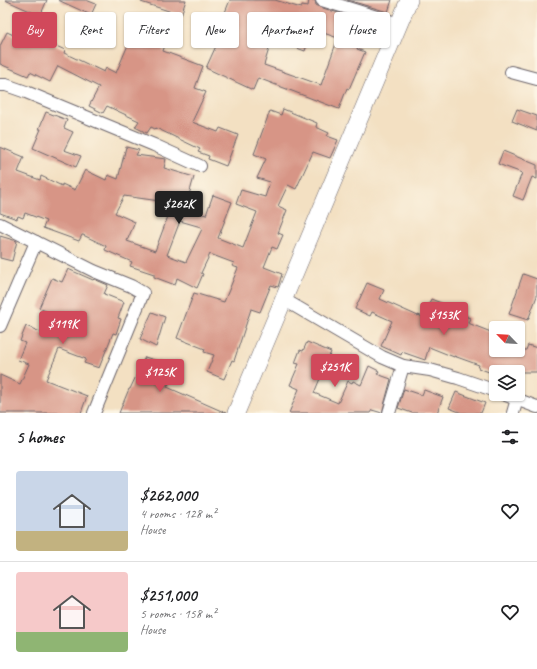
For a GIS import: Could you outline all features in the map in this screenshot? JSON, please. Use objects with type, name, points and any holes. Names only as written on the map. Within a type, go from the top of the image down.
[{"type":"street","points":[[322,0],[399,24]]},
{"type":"street","points":[[236,413],[409,0]]},
{"type":"street","points":[[511,72],[537,79]]},
{"type":"street","points":[[0,85],[6,85],[26,92],[154,145],[200,166]]},
{"type":"street","points":[[0,224],[94,271],[144,293],[94,413]]},
{"type":"street","points":[[0,326],[36,242]]},
{"type":"street","points":[[283,299],[382,357],[403,366],[430,370],[489,389]]},
{"type":"street","points":[[389,413],[403,366]]},
{"type":"street","points":[[513,413],[516,401]]},
{"type":"street","points":[[521,401],[537,407]]},
{"type":"building","points":[[5,0],[47,0],[42,12],[32,12]]},
{"type":"building","points":[[58,0],[86,0],[96,4],[92,12],[84,12]]},
{"type":"building","points":[[141,0],[186,0],[182,12],[172,12],[141,2]]},
{"type":"building","points":[[230,0],[275,0],[301,8],[302,5],[308,6],[309,0],[315,0],[316,5],[335,12],[334,12],[334,37],[326,34],[326,12],[247,12],[247,48],[269,48],[264,65],[321,85],[334,48],[357,48],[365,52],[349,89],[347,88],[339,109],[258,78],[253,90],[206,68],[215,48],[239,48],[239,12],[225,12]]},
{"type":"building","points":[[347,0],[392,0],[388,12]]},
{"type":"building","points":[[7,32],[12,34],[12,48],[57,48],[57,46],[65,50],[64,53],[104,72],[106,68],[116,73],[127,48],[164,48],[163,51],[203,66],[195,88],[206,92],[192,122],[218,132],[220,128],[238,135],[226,166],[208,159],[209,156],[198,152],[200,149],[156,128],[151,127],[147,133],[135,127],[139,121],[107,106],[103,113],[89,106],[99,87],[58,66],[50,82],[30,72],[28,76],[0,64],[0,46]]},
{"type":"building","points":[[297,48],[306,48],[305,51]]},
{"type":"building","points":[[283,109],[317,123],[316,127],[329,133],[327,136],[338,140],[330,158],[313,152],[296,189],[288,185],[278,206],[287,210],[278,233],[283,235],[277,249],[272,247],[264,267],[282,274],[278,287],[271,285],[260,312],[251,309],[234,361],[232,360],[224,379],[207,372],[214,355],[204,352],[205,349],[177,338],[194,293],[224,302],[238,268],[232,266],[234,263],[210,254],[201,273],[203,274],[197,288],[177,278],[175,285],[154,277],[154,274],[130,266],[132,262],[105,250],[106,246],[83,235],[79,241],[43,228],[46,221],[25,213],[23,218],[18,216],[17,219],[0,213],[0,147],[24,157],[18,172],[40,180],[41,176],[62,186],[62,184],[75,190],[85,170],[106,180],[108,175],[118,179],[126,147],[139,150],[136,155],[166,159],[164,168],[194,177],[185,209],[206,215],[213,195],[232,202],[218,238],[243,248],[257,212],[236,204],[241,190],[265,197],[270,182],[257,178],[266,159],[254,154],[270,111],[281,115]],"holes":[[[124,196],[167,202],[165,209],[170,211],[155,251],[127,241],[135,222],[115,213]],[[180,221],[201,227],[202,229],[186,262],[167,255]]]},
{"type":"building","points":[[517,109],[537,116],[537,131],[512,121]]},
{"type":"building","points":[[46,112],[67,120],[64,128],[73,132],[64,150],[81,156],[76,167],[33,148]]},
{"type":"building","points":[[503,151],[537,165],[537,179],[532,177],[523,200],[513,196],[522,173],[498,164]]},
{"type":"building","points":[[0,236],[17,241],[12,261],[0,258]]},
{"type":"building","points":[[68,269],[108,285],[104,294],[124,302],[118,318],[121,319],[116,334],[113,333],[99,368],[84,363],[86,359],[59,349],[46,380],[87,396],[81,413],[0,413],[0,375],[20,384],[29,364],[18,360],[25,343],[20,341],[26,326],[50,336],[59,317],[39,308],[52,278],[62,282]]},
{"type":"building","points":[[523,274],[537,279],[537,296],[528,320],[509,314]]},
{"type":"building","points":[[367,283],[384,290],[380,299],[418,316],[423,317],[431,299],[446,305],[445,308],[470,318],[468,323],[489,331],[489,357],[525,357],[525,350],[528,345],[537,348],[537,372],[525,372],[525,365],[489,365],[489,372],[478,368],[479,365],[429,347],[425,360],[402,352],[401,355],[381,346],[392,321],[372,312],[370,316],[355,309]]},
{"type":"building","points":[[152,312],[165,317],[156,347],[140,339]]},
{"type":"building","points":[[307,342],[331,352],[314,393],[338,403],[348,381],[352,383],[353,381],[361,385],[369,366],[379,371],[377,374],[391,379],[382,413],[372,410],[370,413],[289,413],[299,389],[290,385],[299,364],[295,363],[300,350],[303,351]]},
{"type":"building","points":[[145,357],[174,367],[174,371],[167,387],[226,413],[119,413]]},
{"type":"building","points":[[404,389],[422,395],[424,390],[443,397],[437,413],[412,413],[398,408]]},
{"type":"building","points":[[456,392],[485,403],[481,413],[462,413],[449,408]]}]
